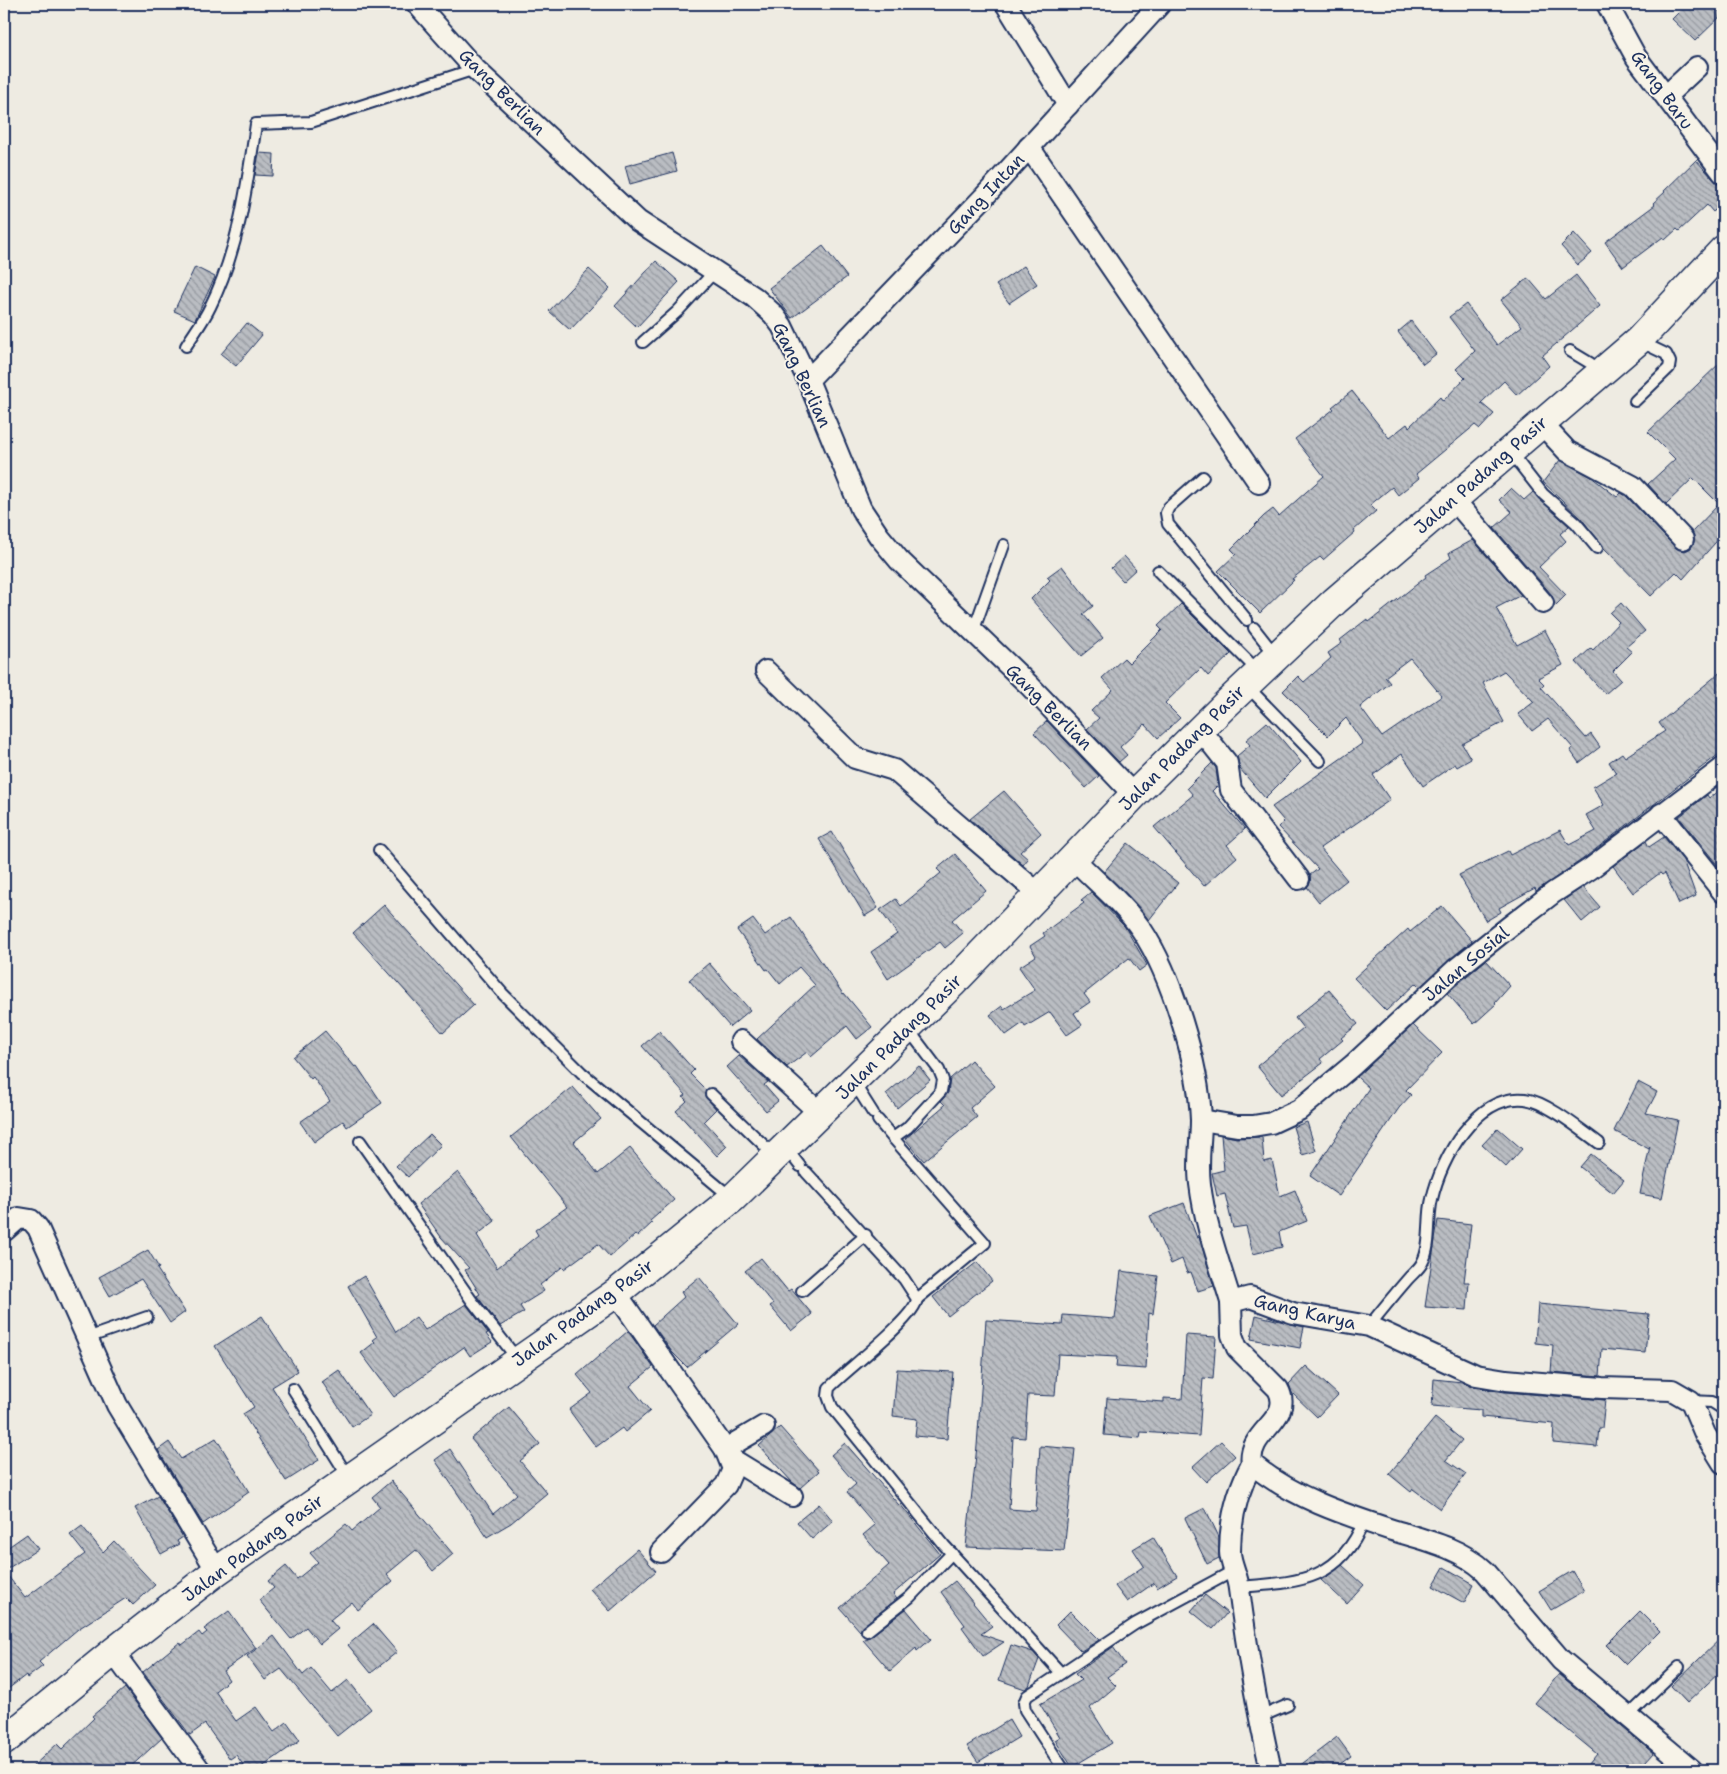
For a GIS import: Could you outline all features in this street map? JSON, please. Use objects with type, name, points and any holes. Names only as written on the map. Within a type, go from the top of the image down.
[{"type":"highway","name":"Jalan Padang Pasir","points":[[4,1741],[113,1652],[218,1571],[616,1293],[733,1198],[792,1161],[821,1114],[908,1029],[1200,729],[1335,601],[1638,340],[1723,250]]},
{"type":"street","name":"Gang Berlian","points":[[417,4],[475,69],[638,221],[754,298],[772,314],[782,326],[808,380],[861,509],[899,560],[1075,730],[1134,795]]},
{"type":"street","points":[[1006,4],[1068,105]]},
{"type":"street","name":"Gang Intan","points":[[808,380],[1029,147],[1160,4]]},
{"type":"street","name":"Gang Baru","points":[[1606,4],[1636,57],[1723,173]]},
{"type":"street","points":[[1666,96],[1697,67]]},
{"type":"street","points":[[1029,147],[1258,484]]},
{"type":"street","points":[[1540,423],[1567,451],[1633,486],[1683,539]]},
{"type":"street","points":[[1454,500],[1516,571],[1508,578],[1537,607]]},
{"type":"street","points":[[766,672],[855,758],[894,770],[1039,894]]},
{"type":"street","points":[[1200,729],[1227,764],[1231,790],[1299,879]]},
{"type":"street","name":"Jalan Sosial","points":[[1201,1120],[1237,1126],[1253,1126],[1271,1122],[1298,1110],[1353,1065],[1464,963],[1553,893],[1590,869],[1723,768]]},
{"type":"street","points":[[1661,814],[1723,892]]},
{"type":"street","name":"Gang Karya","points":[[1073,858],[1140,927],[1163,967],[1187,1044],[1201,1120],[1198,1152],[1200,1187],[1211,1242],[1232,1302],[1250,1297],[1293,1313],[1368,1326],[1476,1375],[1506,1380],[1602,1388],[1672,1390],[1690,1401]]},
{"type":"street","points":[[741,1041],[821,1114]]},
{"type":"street","points":[[4,1231],[19,1218],[31,1220],[38,1228],[87,1338],[133,1434],[218,1571]]},
{"type":"street","points":[[616,1293],[727,1453],[733,1469],[729,1480],[661,1552]]},
{"type":"street","points":[[1232,1302],[1234,1341],[1237,1348],[1278,1389],[1281,1398],[1279,1412],[1252,1447],[1252,1464],[1243,1480],[1232,1523],[1230,1556],[1237,1578],[1246,1647],[1271,1770]]},
{"type":"street","points":[[1690,1401],[1705,1434],[1723,1463]]},
{"type":"street","points":[[727,1453],[764,1426]]},
{"type":"street","points":[[727,1453],[792,1496]]},
{"type":"street","points":[[1252,1464],[1280,1484],[1319,1504],[1447,1547],[1472,1559],[1485,1571],[1561,1660],[1692,1770]]},
{"type":"street","points":[[113,1652],[200,1770]]},
{"type":"lane","points":[[186,346],[210,307],[231,256],[244,202],[256,124],[311,122],[475,69]]},
{"type":"lane","points":[[643,342],[678,311],[715,271]]},
{"type":"lane","points":[[1635,401],[1669,368],[1670,362],[1666,354],[1638,340]]},
{"type":"lane","points":[[1570,350],[1590,363],[1599,373]]},
{"type":"lane","points":[[1509,450],[1543,494],[1576,523],[1596,548]]},
{"type":"lane","points":[[1203,477],[1169,506],[1166,513],[1168,524],[1250,624],[1261,672]]},
{"type":"lane","points":[[973,632],[1004,545]]},
{"type":"lane","points":[[1158,571],[1261,672],[1320,761]]},
{"type":"lane","points":[[379,850],[503,994],[570,1061],[733,1198]]},
{"type":"lane","points":[[892,1138],[907,1128],[941,1091],[943,1080],[938,1070],[908,1029]]},
{"type":"lane","points":[[854,1082],[892,1138],[985,1243],[917,1299],[915,1307],[892,1331],[829,1388],[828,1396],[832,1407],[952,1553],[1061,1673]]},
{"type":"lane","points":[[711,1094],[792,1161],[866,1236],[904,1279],[917,1299]]},
{"type":"lane","points":[[1368,1326],[1422,1262],[1426,1249],[1431,1200],[1441,1167],[1458,1138],[1479,1117],[1502,1100],[1526,1099],[1555,1112],[1599,1143]]},
{"type":"lane","points":[[360,1141],[472,1301],[518,1360]]},
{"type":"lane","points":[[802,1291],[866,1236]]},
{"type":"lane","points":[[87,1338],[147,1317]]},
{"type":"lane","points":[[293,1389],[349,1479]]},
{"type":"lane","points":[[1690,1401],[1712,1402],[1723,1409]]},
{"type":"lane","points":[[1064,1770],[1025,1710],[1024,1703],[1027,1696],[1034,1689],[1135,1624],[1237,1578],[1286,1582],[1319,1575],[1353,1545],[1364,1520]]},
{"type":"lane","points":[[867,1631],[910,1597],[952,1553]]},
{"type":"lane","points":[[1628,1718],[1679,1667]]},
{"type":"lane","points":[[1260,1718],[1288,1705]]},
{"type":"building","points":[[1687,4],[1712,4],[1723,14],[1695,41],[1672,19]]},
{"type":"building","points":[[259,153],[274,154],[273,176],[255,175]]},
{"type":"building","points":[[672,153],[677,171],[630,184],[625,166]]},
{"type":"building","points":[[1696,160],[1723,187],[1723,203],[1713,212],[1707,205],[1679,231],[1677,229],[1665,240],[1663,237],[1623,267],[1605,242],[1655,205],[1653,203]]},
{"type":"building","points":[[1574,233],[1592,253],[1578,265],[1561,246]]},
{"type":"building","points":[[823,246],[847,277],[792,318],[769,288]]},
{"type":"building","points":[[656,261],[679,282],[637,327],[615,306]]},
{"type":"building","points":[[1024,266],[1037,284],[1009,303],[996,285]]},
{"type":"building","points":[[195,267],[215,277],[195,320],[174,311]]},
{"type":"building","points":[[589,269],[610,288],[570,330],[549,311]]},
{"type":"building","points":[[1576,275],[1600,306],[1542,356],[1549,366],[1517,395],[1504,381],[1481,403],[1494,414],[1480,429],[1475,425],[1416,474],[1419,478],[1398,495],[1392,487],[1370,505],[1376,511],[1354,530],[1355,532],[1323,560],[1320,557],[1292,579],[1294,580],[1260,613],[1218,571],[1236,554],[1231,549],[1264,516],[1273,509],[1279,516],[1324,476],[1295,439],[1334,409],[1332,407],[1352,391],[1389,438],[1407,424],[1409,427],[1440,397],[1443,401],[1465,378],[1456,369],[1475,351],[1449,317],[1466,304],[1497,345],[1522,326],[1501,300],[1528,278],[1546,299]]},
{"type":"building","points":[[1411,321],[1436,354],[1423,364],[1398,332]]},
{"type":"building","points":[[247,323],[262,335],[236,366],[221,354]]},
{"type":"building","points":[[1723,360],[1723,534],[1683,579],[1676,572],[1651,596],[1604,548],[1581,518],[1543,482],[1560,460],[1590,476],[1617,497],[1621,493],[1626,496],[1675,547],[1685,551],[1691,548],[1694,542],[1692,532],[1719,504],[1693,478],[1666,504],[1648,484],[1675,459],[1648,432]]},
{"type":"building","points":[[1511,488],[1524,500],[1533,492],[1569,526],[1560,534],[1566,541],[1539,567],[1566,595],[1554,607],[1552,595],[1494,528],[1512,512],[1499,500]]},
{"type":"building","points":[[1473,540],[1521,595],[1496,608],[1517,645],[1545,630],[1563,665],[1538,678],[1544,684],[1541,687],[1586,738],[1591,734],[1600,747],[1579,763],[1570,750],[1573,748],[1548,719],[1532,731],[1518,714],[1534,702],[1504,671],[1483,683],[1504,722],[1462,744],[1471,759],[1457,767],[1455,764],[1423,786],[1402,754],[1373,775],[1390,800],[1320,848],[1347,880],[1319,902],[1307,887],[1310,883],[1310,875],[1318,869],[1278,827],[1284,821],[1272,807],[1363,743],[1346,718],[1328,736],[1283,691],[1298,676],[1304,682],[1331,658],[1328,653],[1342,643],[1340,640],[1367,619],[1369,622],[1426,577],[1425,575],[1451,558],[1449,553]],"holes":[[[1410,658],[1442,696],[1382,737],[1360,707],[1390,683],[1385,677]]]},
{"type":"building","points":[[1124,556],[1136,569],[1123,581],[1111,568]]},
{"type":"building","points":[[1062,566],[1093,606],[1083,614],[1103,638],[1081,656],[1031,599],[1050,580],[1047,577]]},
{"type":"building","points":[[1621,603],[1645,631],[1626,647],[1632,652],[1613,671],[1621,680],[1605,694],[1576,662],[1591,648],[1593,650],[1619,622],[1610,613]]},
{"type":"building","points":[[1181,604],[1231,654],[1208,676],[1201,668],[1165,703],[1180,718],[1158,738],[1145,724],[1120,747],[1127,755],[1119,762],[1087,729],[1099,718],[1091,711],[1113,690],[1102,678],[1124,658],[1129,663],[1162,630],[1158,626]]},
{"type":"building","points":[[1723,670],[1723,751],[1583,859],[1536,891],[1535,888],[1499,908],[1501,912],[1486,921],[1459,875],[1508,851],[1510,855],[1560,830],[1569,845],[1596,831],[1586,815],[1604,805],[1593,787],[1616,773],[1609,762],[1622,753],[1625,757],[1665,731],[1659,723]]},
{"type":"building","points":[[1047,721],[1099,776],[1086,788],[1034,733]]},
{"type":"building","points":[[1267,722],[1301,762],[1265,798],[1240,769],[1237,756],[1250,745],[1246,740]]},
{"type":"building","points":[[1212,763],[1216,768],[1218,785],[1212,791],[1245,829],[1227,845],[1237,857],[1204,886],[1154,827],[1193,795],[1187,788]]},
{"type":"building","points":[[1723,787],[1723,872],[1679,817],[1707,795],[1709,798]]},
{"type":"building","points":[[1004,791],[1041,833],[1020,852],[1028,859],[1023,865],[970,819]]},
{"type":"building","points":[[832,832],[878,908],[865,916],[819,839]]},
{"type":"building","points":[[1664,837],[1683,860],[1696,896],[1679,904],[1665,873],[1662,875],[1660,873],[1633,893],[1613,866],[1646,841],[1649,847]]},
{"type":"building","points":[[1128,843],[1178,883],[1149,920],[1104,872]]},
{"type":"building","points":[[955,854],[986,891],[952,920],[963,933],[945,948],[940,942],[888,979],[871,952],[897,934],[880,910],[896,899],[901,906],[941,873],[937,869]]},
{"type":"building","points":[[1583,887],[1600,907],[1582,922],[1564,900]]},
{"type":"building","points":[[1091,892],[1125,927],[1147,965],[1139,971],[1129,958],[1084,994],[1090,1002],[1074,1013],[1082,1025],[1067,1035],[1050,1012],[1025,1027],[1023,1023],[1006,1035],[990,1015],[1002,1006],[1004,1009],[1035,990],[1019,967],[1036,956],[1030,946],[1045,936],[1043,933],[1084,903],[1081,900]]},
{"type":"building","points":[[384,905],[474,1005],[443,1033],[353,933]]},
{"type":"building","points":[[1442,906],[1472,941],[1420,987],[1416,983],[1386,1011],[1354,978],[1408,929],[1410,932]]},
{"type":"building","points":[[791,917],[843,994],[872,1027],[857,1039],[847,1026],[811,1057],[807,1052],[787,1067],[757,1039],[815,985],[799,967],[780,984],[768,969],[766,970],[737,930],[753,919],[765,935]]},
{"type":"building","points":[[1486,960],[1510,986],[1496,1004],[1474,1024],[1447,993]]},
{"type":"building","points":[[709,963],[750,1010],[730,1027],[689,980]]},
{"type":"building","points":[[1329,990],[1358,1024],[1341,1038],[1343,1040],[1320,1059],[1323,1063],[1281,1095],[1257,1066],[1303,1028],[1295,1018]]},
{"type":"building","points":[[1413,1025],[1442,1053],[1406,1090],[1411,1095],[1399,1108],[1339,1196],[1310,1176],[1369,1088],[1357,1077]]},
{"type":"building","points":[[325,1031],[355,1067],[357,1066],[382,1103],[347,1127],[343,1121],[314,1142],[300,1122],[330,1101],[313,1077],[311,1079],[293,1057]]},
{"type":"building","points":[[659,1031],[694,1070],[690,1074],[706,1090],[705,1096],[716,1109],[704,1121],[727,1146],[717,1156],[676,1111],[687,1101],[683,1097],[686,1095],[642,1046]]},
{"type":"building","points":[[739,1056],[768,1082],[764,1085],[778,1101],[766,1111],[727,1067]]},
{"type":"building","points":[[971,1060],[995,1086],[970,1108],[977,1117],[924,1161],[905,1139],[945,1105],[941,1101],[948,1093],[950,1079]]},
{"type":"building","points":[[919,1066],[930,1080],[897,1108],[886,1094]]},
{"type":"building","points":[[1638,1082],[1657,1092],[1646,1113],[1678,1120],[1662,1198],[1640,1194],[1650,1146],[1649,1149],[1614,1131]]},
{"type":"building","points":[[573,1087],[601,1119],[574,1142],[598,1174],[630,1148],[674,1200],[650,1221],[652,1223],[637,1237],[635,1235],[610,1257],[598,1244],[564,1269],[562,1267],[540,1285],[544,1291],[520,1306],[524,1312],[500,1326],[477,1296],[480,1294],[465,1270],[469,1268],[441,1237],[418,1204],[458,1172],[495,1221],[477,1235],[497,1268],[538,1235],[535,1230],[567,1207],[511,1137]]},
{"type":"building","points":[[1307,1122],[1316,1151],[1302,1155],[1293,1127]]},
{"type":"building","points":[[1498,1128],[1522,1149],[1506,1167],[1482,1145]]},
{"type":"building","points":[[430,1134],[441,1145],[408,1177],[396,1166]]},
{"type":"building","points":[[1221,1135],[1237,1138],[1262,1137],[1264,1162],[1272,1160],[1280,1196],[1295,1190],[1307,1221],[1279,1232],[1282,1247],[1253,1254],[1246,1226],[1233,1228],[1225,1194],[1217,1196],[1212,1173],[1224,1170]]},
{"type":"building","points":[[1591,1154],[1624,1180],[1613,1193],[1580,1167]]},
{"type":"building","points":[[1184,1203],[1197,1238],[1199,1237],[1214,1286],[1198,1291],[1191,1272],[1187,1273],[1182,1259],[1171,1264],[1150,1216]]},
{"type":"building","points":[[1438,1220],[1471,1224],[1464,1282],[1469,1282],[1467,1310],[1425,1307]]},
{"type":"building","points":[[148,1250],[159,1268],[157,1269],[185,1312],[170,1323],[141,1279],[110,1296],[99,1277]]},
{"type":"building","points":[[761,1258],[788,1291],[791,1289],[812,1314],[791,1331],[770,1306],[773,1304],[745,1271]]},
{"type":"building","points":[[977,1262],[992,1281],[948,1316],[933,1297]]},
{"type":"building","points":[[1121,1271],[1158,1276],[1153,1314],[1149,1313],[1146,1369],[1116,1367],[1117,1357],[1058,1354],[1055,1396],[1028,1395],[1025,1438],[1013,1437],[1009,1509],[1036,1511],[1040,1446],[1075,1449],[1064,1551],[966,1547],[977,1446],[986,1320],[1062,1325],[1063,1315],[1115,1319]]},
{"type":"building","points":[[364,1276],[396,1332],[416,1317],[425,1330],[466,1304],[488,1333],[486,1334],[492,1342],[470,1356],[464,1347],[394,1397],[361,1353],[375,1342],[373,1340],[377,1337],[348,1286]]},
{"type":"building","points":[[699,1277],[738,1324],[687,1367],[672,1352],[653,1325],[684,1297],[681,1292]]},
{"type":"building","points":[[1538,1304],[1649,1314],[1645,1353],[1602,1349],[1600,1376],[1551,1372],[1553,1345],[1535,1343]]},
{"type":"building","points":[[1256,1315],[1304,1327],[1300,1348],[1251,1339]]},
{"type":"building","points":[[262,1316],[298,1371],[272,1387],[319,1460],[286,1481],[243,1414],[254,1407],[215,1346]]},
{"type":"building","points":[[628,1331],[653,1367],[630,1386],[650,1411],[625,1432],[622,1428],[596,1447],[569,1410],[592,1393],[577,1375]]},
{"type":"building","points":[[1186,1335],[1216,1337],[1213,1379],[1203,1378],[1199,1436],[1141,1432],[1140,1438],[1104,1435],[1107,1398],[1164,1402],[1164,1398],[1182,1399]]},
{"type":"building","points":[[1306,1366],[1338,1395],[1317,1417],[1292,1393],[1289,1384]]},
{"type":"building","points":[[897,1369],[953,1372],[947,1439],[915,1436],[917,1419],[893,1416]]},
{"type":"building","points":[[339,1370],[370,1415],[352,1427],[322,1382]]},
{"type":"building","points":[[1434,1379],[1462,1382],[1474,1387],[1505,1392],[1605,1400],[1602,1428],[1599,1428],[1597,1447],[1553,1443],[1554,1424],[1481,1417],[1481,1410],[1432,1406]]},
{"type":"building","points":[[509,1407],[540,1444],[520,1461],[547,1493],[511,1523],[487,1537],[435,1460],[450,1449],[493,1514],[517,1494],[471,1439]]},
{"type":"building","points":[[1435,1418],[1462,1440],[1446,1460],[1466,1474],[1440,1509],[1413,1489],[1411,1492],[1389,1474]]},
{"type":"building","points":[[780,1427],[819,1471],[800,1488],[792,1482],[759,1446]]},
{"type":"building","points":[[216,1438],[249,1492],[203,1524],[158,1450],[169,1442],[181,1459]]},
{"type":"building","points":[[1221,1441],[1235,1456],[1206,1482],[1192,1467]]},
{"type":"building","points":[[845,1443],[900,1504],[940,1554],[893,1594],[897,1599],[863,1626],[860,1631],[840,1608],[889,1565],[863,1535],[875,1525],[847,1492],[856,1484],[831,1455]]},
{"type":"building","points":[[391,1481],[453,1554],[433,1571],[416,1550],[387,1574],[393,1581],[358,1610],[352,1602],[330,1620],[338,1629],[320,1644],[306,1627],[291,1639],[259,1600],[274,1588],[268,1581],[286,1566],[297,1579],[318,1562],[310,1553],[346,1524],[352,1531],[380,1507],[372,1497]]},
{"type":"building","points":[[158,1496],[183,1537],[177,1541],[179,1544],[161,1554],[135,1508]]},
{"type":"building","points":[[819,1504],[833,1521],[812,1539],[797,1522]]},
{"type":"building","points":[[1205,1508],[1219,1537],[1219,1558],[1207,1564],[1185,1518]]},
{"type":"building","points":[[82,1526],[103,1552],[114,1541],[155,1585],[133,1605],[126,1598],[78,1629],[39,1662],[43,1666],[27,1678],[26,1675],[4,1692],[4,1571],[25,1598],[85,1554],[70,1535]]},
{"type":"building","points":[[27,1534],[38,1549],[4,1571],[4,1550]]},
{"type":"building","points":[[1153,1537],[1177,1576],[1157,1588],[1154,1583],[1127,1602],[1115,1586],[1144,1566],[1133,1549]]},
{"type":"building","points":[[637,1549],[656,1571],[610,1611],[590,1589]]},
{"type":"building","points":[[1342,1565],[1364,1585],[1347,1604],[1321,1580]]},
{"type":"building","points":[[1444,1567],[1474,1584],[1464,1603],[1433,1586]]},
{"type":"building","points":[[1572,1571],[1584,1591],[1551,1610],[1539,1591]]},
{"type":"building","points":[[955,1581],[992,1626],[981,1634],[1004,1642],[983,1656],[962,1627],[965,1625],[941,1592]]},
{"type":"building","points":[[1205,1595],[1227,1613],[1213,1629],[1191,1611]]},
{"type":"building","points":[[906,1609],[931,1639],[917,1651],[916,1648],[890,1671],[863,1640]]},
{"type":"building","points":[[229,1611],[256,1648],[223,1671],[229,1680],[215,1691],[236,1721],[256,1707],[274,1732],[287,1722],[300,1740],[258,1770],[247,1770],[236,1755],[230,1759],[205,1724],[190,1735],[143,1672],[180,1642],[182,1645],[199,1632],[202,1636],[207,1632],[204,1629]]},
{"type":"building","points":[[1070,1611],[1099,1640],[1081,1651],[1056,1625]]},
{"type":"building","points":[[1640,1611],[1660,1631],[1626,1665],[1606,1645]]},
{"type":"building","points":[[373,1624],[397,1652],[371,1673],[348,1645]]},
{"type":"building","points":[[274,1636],[303,1675],[311,1668],[332,1693],[348,1680],[371,1709],[337,1736],[281,1669],[265,1680],[247,1656]]},
{"type":"building","points":[[1723,1636],[1723,1669],[1687,1703],[1671,1686]]},
{"type":"building","points":[[1011,1645],[1033,1652],[1039,1659],[1029,1686],[1025,1689],[999,1680]]},
{"type":"building","points":[[1113,1647],[1125,1664],[1107,1677],[1116,1686],[1090,1708],[1112,1743],[1072,1767],[1055,1740],[1060,1737],[1040,1704],[1081,1680],[1075,1674]]},
{"type":"building","points":[[1559,1674],[1653,1753],[1638,1770],[1584,1770],[1597,1754],[1535,1703]]},
{"type":"building","points":[[125,1688],[162,1738],[127,1770],[29,1770],[57,1744],[62,1749],[94,1718],[92,1716]]},
{"type":"building","points":[[1009,1720],[1019,1737],[978,1762],[967,1746]]},
{"type":"building","points":[[1337,1737],[1351,1756],[1332,1770],[1294,1770]]}]
